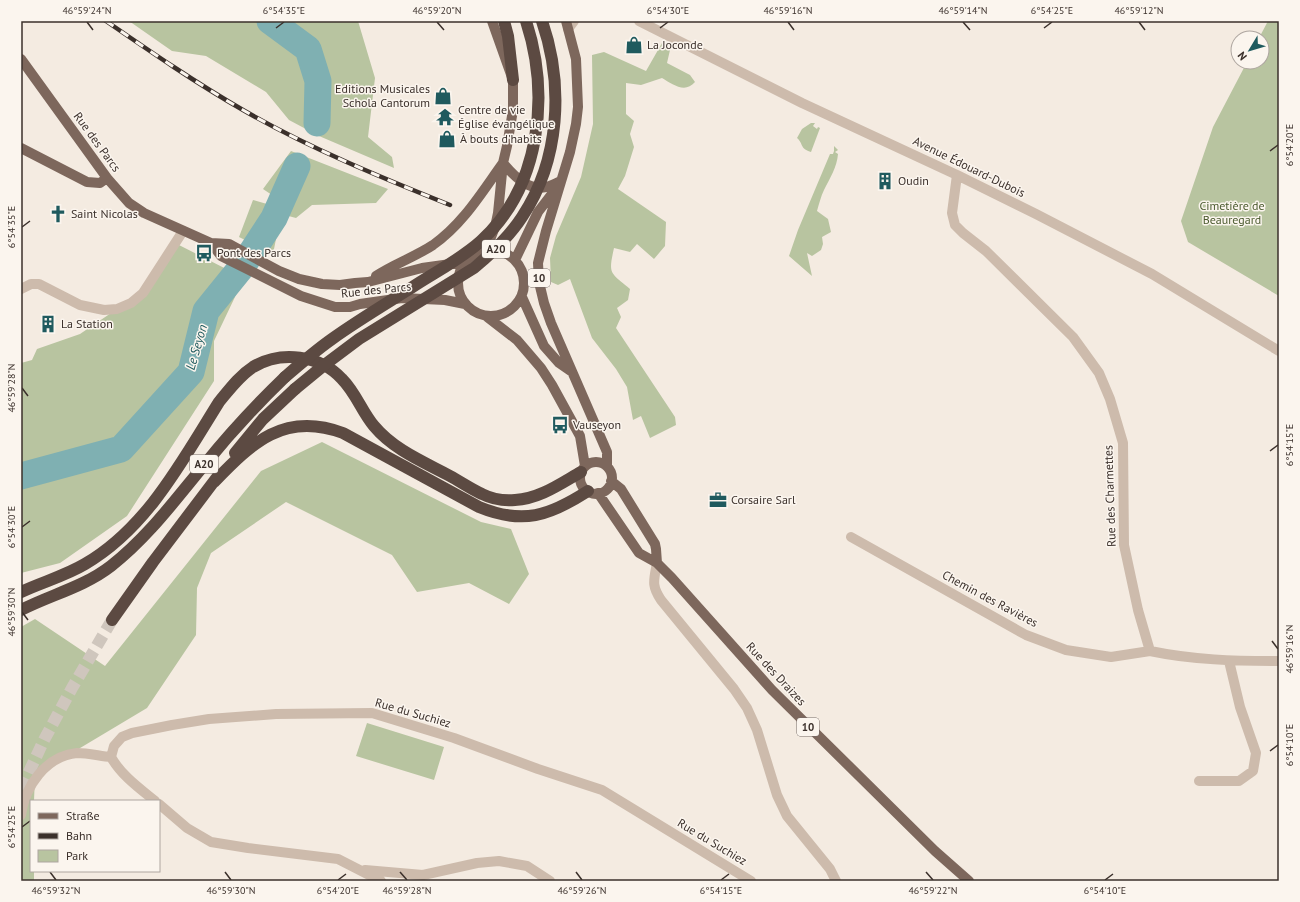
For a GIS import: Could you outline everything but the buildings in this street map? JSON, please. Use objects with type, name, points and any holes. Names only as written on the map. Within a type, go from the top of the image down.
[{"type":"highway","points":[[504,21],[508,36],[513,80]]},
{"type":"highway","name":"A20","points":[[21,610],[90,580],[126,554],[148,533],[224,440],[250,411],[285,377],[332,339],[452,263],[470,250],[493,228],[518,190],[528,167],[535,141],[539,89],[537,64],[532,39],[526,21]]},
{"type":"highway","name":"A20","points":[[112,620],[153,562],[246,439],[263,419],[295,389],[359,339],[474,268],[491,254],[522,218],[536,193],[545,169],[555,123],[556,92],[553,64],[547,34],[542,21]]},
{"type":"highway","points":[[21,592],[86,564],[119,539],[139,520],[159,496],[219,402],[229,390],[252,368],[264,362],[278,358],[304,358],[316,361],[328,367],[349,386],[368,418],[387,439],[410,455],[482,494],[504,500],[526,499],[538,495],[583,469]]},
{"type":"highway","points":[[214,482],[253,444],[265,437],[288,428],[310,426],[331,428],[343,433],[479,507],[502,515],[522,517],[538,515],[561,507],[593,492]]},
{"type":"main road","points":[[486,250],[496,220],[503,163],[513,110],[513,80],[492,21]]},
{"type":"main road","name":"10","points":[[570,24],[576,59],[578,96],[576,124],[570,152],[538,263],[539,282],[550,323],[607,452],[607,466]]},
{"type":"main road","name":"Rue des Parcs","points":[[21,59],[107,178],[129,203],[183,231],[211,243],[229,244],[279,271],[305,281],[322,284],[368,282],[422,268],[465,262]]},
{"type":"main road","points":[[21,148],[87,182],[100,183],[107,178]]},
{"type":"main road","points":[[503,163],[519,180],[531,186],[545,187],[561,181]]},
{"type":"main road","name":"Rue des Parcs","points":[[368,282],[388,268],[415,256],[433,245],[450,231],[465,217],[503,163]]},
{"type":"main road","name":"10","points":[[515,260],[538,212],[561,181]]},
{"type":"main road","name":"Rue des Parcs","points":[[211,243],[221,256],[301,296],[335,307],[350,307],[360,304],[402,298],[445,300],[465,304]]},
{"type":"main road","points":[[486,316],[497,316],[507,313],[516,306],[522,297],[524,289],[525,282],[520,266],[507,254],[497,250],[486,250],[476,253],[465,262],[460,272],[458,283],[460,295],[465,304],[471,310],[486,316],[517,340],[541,368],[580,436],[583,469],[581,483],[593,492],[607,489],[612,476],[607,466],[598,462],[593,462],[583,469]]},
{"type":"main road","name":"10","points":[[522,297],[544,346],[559,363],[572,372]]},
{"type":"main road","points":[[611,481],[621,489],[655,544],[657,563]]},
{"type":"main road","name":"Rue des Draizes","points":[[593,492],[639,553],[657,563],[686,593],[772,690],[935,851],[969,881]]},
{"type":"street","name":"Avenue Édouard-Dubois","points":[[639,21],[802,102],[1036,214],[1152,274],[1279,351]]},
{"type":"street","name":"Rue des Charmettes","points":[[957,175],[952,213],[955,225],[986,251],[1073,337],[1099,373],[1110,399],[1123,443],[1124,545],[1138,610],[1150,651]]},
{"type":"street","points":[[21,289],[31,284],[40,284],[80,305],[104,310],[117,309],[131,303],[143,294],[183,231]]},
{"type":"street","name":"Chemin des Ravières","points":[[851,537],[1019,631],[1039,640],[1066,650],[1111,657],[1150,651]]},
{"type":"street","points":[[657,563],[654,584],[655,591],[734,689],[747,708],[757,730],[776,795],[787,816],[830,869],[836,881]]},
{"type":"street","points":[[1150,651],[1181,657],[1229,661],[1279,661]]},
{"type":"street","points":[[1199,782],[1239,781],[1253,771],[1256,753],[1240,707],[1229,661]]},
{"type":"street","name":"Rue du Suchiez","points":[[111,757],[114,746],[122,737],[132,733],[172,725],[209,719],[276,714],[372,713],[454,738],[538,769],[602,790],[751,881]]},
{"type":"street","points":[[21,815],[22,803],[31,784],[40,771],[56,760],[78,753],[111,757],[124,774],[154,800]]},
{"type":"street","points":[[160,805],[187,828],[211,842],[338,859],[381,881]]},
{"type":"street","points":[[361,870],[423,875],[477,863],[499,861],[527,866],[550,881]]},
{"type":"green space","points":[[129,21],[358,21],[375,78],[368,137],[392,157],[394,168],[319,136],[289,120],[266,92],[206,56],[172,51]]},
{"type":"green space","name":"Cimetière de Beauregard","points":[[1268,21],[1279,21],[1279,296],[1188,242],[1181,221],[1213,127],[1243,70],[1270,70],[1270,30],[1263,30]]},
{"type":"green space","points":[[662,43],[670,50],[667,63],[690,75],[695,82],[691,86],[683,88],[678,87],[662,78],[641,85],[626,83],[626,114],[634,121],[630,134],[634,147],[625,176],[618,189],[666,222],[665,246],[654,259],[637,244],[630,252],[614,248],[611,263],[612,272],[630,289],[628,300],[617,308],[621,317],[616,328],[675,417],[676,425],[650,438],[641,416],[633,420],[627,387],[616,369],[592,338],[570,279],[558,285],[551,282],[550,258],[556,236],[581,177],[593,124],[592,55],[604,52],[646,71]]},
{"type":"green space","points":[[811,123],[815,123],[813,126],[817,129],[818,127],[820,128],[811,152],[803,147],[797,138],[802,129]]},
{"type":"green space","points":[[834,146],[838,150],[835,152],[838,154],[836,163],[823,192],[817,211],[828,219],[831,232],[822,237],[823,244],[821,250],[812,256],[807,253],[812,276],[789,256],[798,230],[830,154],[833,154]]},
{"type":"green space","points":[[291,151],[388,189],[376,203],[312,205],[296,218],[281,214],[273,254],[239,237],[253,200],[267,204],[272,195],[263,189]]},
{"type":"green space","points":[[175,243],[244,278],[214,341],[214,381],[127,516],[60,563],[21,573],[21,363],[32,360],[37,349],[80,334],[117,309],[131,303]]},
{"type":"green space","points":[[322,442],[481,522],[511,529],[529,574],[509,604],[469,583],[417,592],[392,555],[286,502],[211,553],[197,588],[196,635],[147,708],[35,775],[34,800],[30,800],[30,872],[34,872],[34,881],[21,881],[21,627],[35,619],[105,666],[261,471]]},
{"type":"green space","points":[[367,723],[444,747],[434,780],[356,756]]},
{"type":"waterway","name":"Le Seyon","points":[[270,21],[308,49],[318,81],[317,123]]},
{"type":"waterway","name":"Le Seyon","points":[[21,476],[121,449],[191,372],[206,311],[244,264],[274,218],[297,166]]},
{"type":"tunnel","points":[[21,789],[44,740],[72,688],[112,620]]},
{"type":"railway","points":[[106,21],[225,100],[268,124],[345,161],[450,205]]},
{"type":"place","name":"La Joconde","points":[[634,45]]},
{"type":"place","name":"Editions Musicales Schola Cantorum","points":[[443,96]]},
{"type":"place","name":"Centre de vie Église évangélique","points":[[445,117]]},
{"type":"place","name":"À bouts d'habits","points":[[447,139]]},
{"type":"place","name":"Oudin","points":[[885,181]]},
{"type":"place","name":"Saint Nicolas","points":[[58,214]]},
{"type":"place","name":"Pont des Parcs","points":[[204,253]]},
{"type":"place","name":"La Station","points":[[48,324]]},
{"type":"place","name":"Vauseyon","points":[[560,425]]},
{"type":"place","name":"Corsaire Sarl","points":[[718,500]]}]
